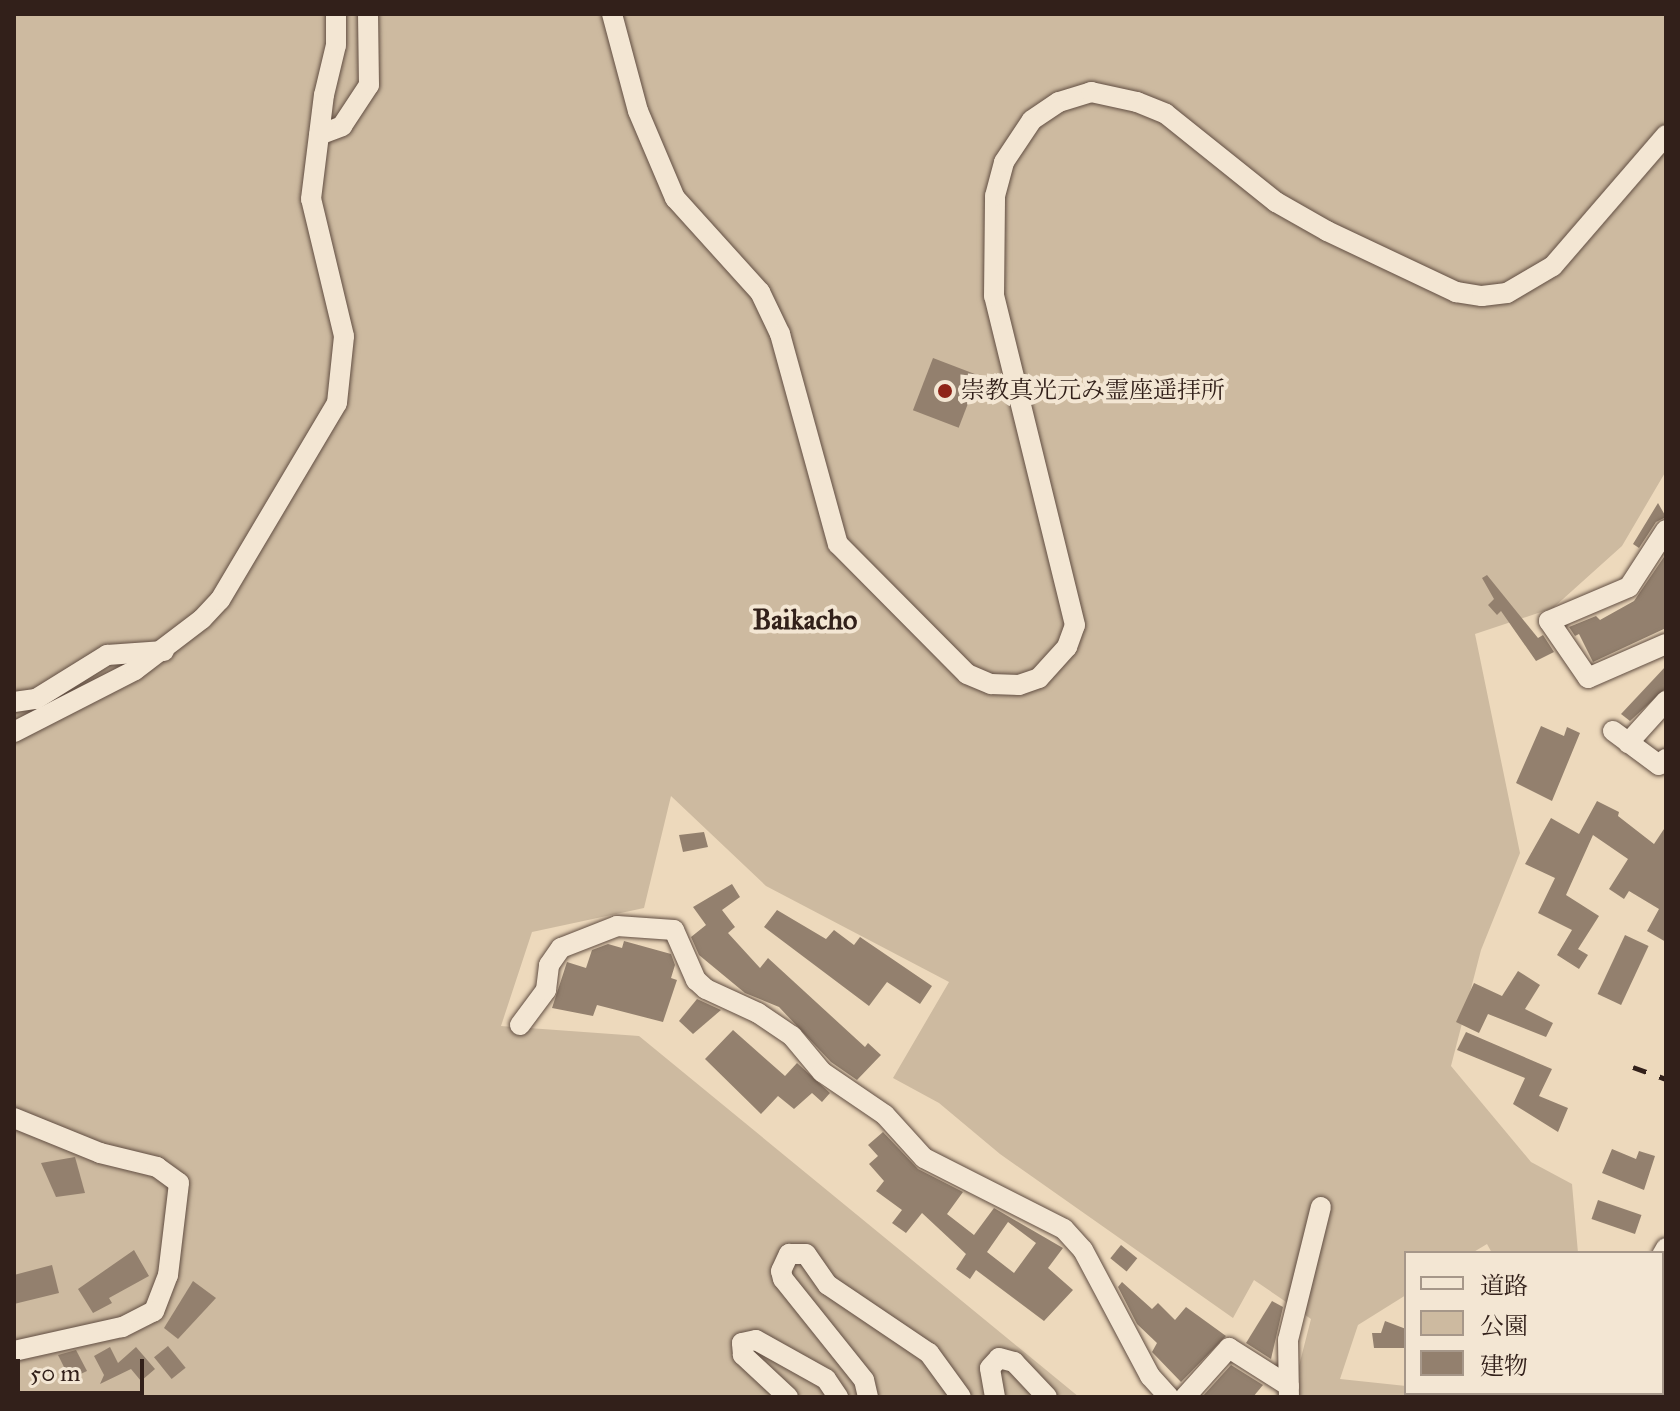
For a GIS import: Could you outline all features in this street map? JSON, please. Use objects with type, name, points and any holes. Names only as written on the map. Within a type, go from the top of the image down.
[{"type":"street","points":[[14,732],[164,651],[220,600],[337,403],[344,336],[311,199],[336,45],[336,14]]},
{"type":"street","points":[[319,135],[342,126],[369,85],[368,14]]},
{"type":"street","points":[[612,14],[638,111],[675,198],[760,292],[780,334],[838,544],[959,666],[991,684],[1019,685],[1039,678],[1067,647],[1075,625],[994,296],[995,196],[1004,162],[1032,120],[1059,102],[1091,92],[1137,102],[1166,114],[1276,202],[1327,231],[1456,292],[1482,296],[1507,293],[1553,266],[1666,135]]},
{"type":"street","points":[[1666,530],[1629,587],[1549,621],[1588,678],[1666,644]]},
{"type":"street","points":[[14,702],[36,699],[107,655],[164,651]]},
{"type":"street","points":[[1666,701],[1621,737],[1659,765],[1666,759]]},
{"type":"street","points":[[520,1025],[546,990],[549,965],[561,948],[617,926],[674,930],[696,980],[706,989],[758,1013],[792,1036],[822,1072],[885,1115],[924,1158],[1064,1229],[1083,1250],[1150,1376],[1169,1397]]},
{"type":"street","points":[[14,1118],[100,1153],[157,1167],[179,1183],[167,1249],[168,1275],[154,1311],[122,1327],[14,1351]]},
{"type":"street","points":[[1289,1391],[1288,1340],[1321,1207]]},
{"type":"street","points":[[868,1397],[864,1380],[783,1279],[781,1271],[789,1254],[806,1254],[839,1294],[929,1353],[961,1397]]},
{"type":"street","points":[[788,1397],[743,1355],[742,1343],[756,1340],[826,1379],[838,1397]]},
{"type":"street","points":[[1185,1397],[1229,1348],[1289,1391]]},
{"type":"street","points":[[995,1397],[990,1368],[999,1358],[1014,1362],[1047,1397]]},
{"type":"green space","points":[[14,14],[1666,14],[1666,471],[1622,546],[1553,608],[1475,634],[1520,853],[1481,950],[1451,1066],[1531,1162],[1572,1184],[1578,1251],[1491,1251],[1487,1244],[1475,1251],[1404,1251],[1404,1296],[1358,1325],[1340,1379],[1404,1386],[1404,1395],[1444,1397],[1291,1397],[1311,1319],[1254,1280],[1233,1318],[1000,1154],[939,1103],[893,1078],[949,982],[766,886],[671,796],[644,908],[532,932],[501,1026],[639,1036],[1079,1397],[14,1397]]},
{"type":"building","points":[[933,358],[979,376],[959,428],[913,410]]},
{"type":"building","points":[[1658,503],[1666,517],[1656,522],[1639,548],[1633,544]]},
{"type":"building","points":[[1666,554],[1666,628],[1593,662],[1579,634],[1575,636],[1569,627],[1596,616],[1600,620],[1634,601]]},
{"type":"building","points":[[1487,575],[1538,638],[1543,635],[1554,652],[1536,661],[1501,611],[1497,615],[1488,605],[1494,599],[1482,578]]},
{"type":"building","points":[[1666,666],[1666,688],[1630,721],[1621,714]]},
{"type":"building","points":[[1541,726],[1564,736],[1567,727],[1580,733],[1552,801],[1516,783]]},
{"type":"building","points":[[1597,801],[1619,812],[1618,816],[1654,844],[1666,826],[1666,942],[1647,931],[1659,909],[1629,891],[1624,899],[1609,889],[1628,859],[1593,835],[1566,895],[1599,916],[1578,949],[1588,955],[1579,969],[1557,955],[1572,930],[1538,913],[1555,878],[1525,864],[1551,818],[1579,834]]},
{"type":"building","points":[[704,832],[708,847],[683,852],[679,835]]},
{"type":"building","points":[[732,884],[740,897],[722,910],[735,927],[728,933],[760,968],[768,958],[865,1047],[868,1043],[881,1055],[857,1080],[831,1062],[779,1007],[745,993],[699,955],[691,937],[706,925],[693,907]]},
{"type":"building","points":[[777,910],[826,939],[834,930],[854,945],[860,937],[932,986],[920,1004],[887,982],[869,1006],[764,927]]},
{"type":"building","points":[[1625,935],[1649,946],[1621,1005],[1598,994]]},
{"type":"building","points":[[624,941],[671,954],[675,965],[671,978],[677,980],[663,1022],[597,1005],[593,1016],[552,1008],[567,962],[586,968],[592,950],[608,944],[622,948]]},
{"type":"building","points":[[1518,971],[1540,985],[1525,1009],[1553,1023],[1546,1037],[1488,1014],[1479,1033],[1456,1022],[1474,983],[1502,996]]},
{"type":"building","points":[[697,999],[721,1010],[693,1034],[679,1021]]},
{"type":"building","points":[[733,1030],[785,1076],[797,1063],[830,1093],[822,1102],[812,1093],[794,1109],[778,1096],[761,1114],[705,1059]]},
{"type":"building","points":[[1466,1032],[1552,1069],[1539,1096],[1568,1108],[1558,1132],[1513,1104],[1525,1078],[1457,1050]]},
{"type":"building","points":[[883,1132],[918,1169],[963,1192],[947,1214],[974,1235],[994,1208],[1063,1248],[1048,1268],[1073,1290],[1044,1321],[976,1270],[970,1279],[956,1269],[966,1254],[922,1213],[906,1233],[892,1223],[902,1210],[876,1191],[884,1181],[869,1164],[878,1156],[868,1145]],"holes":[[[1008,1222],[1036,1243],[1014,1273],[987,1252]]]},
{"type":"building","points":[[1612,1149],[1636,1159],[1639,1151],[1655,1156],[1644,1190],[1602,1173]]},
{"type":"building","points":[[75,1157],[85,1193],[56,1197],[41,1163]]},
{"type":"building","points":[[1598,1200],[1641,1215],[1635,1234],[1591,1219]]},
{"type":"building","points":[[1121,1245],[1137,1258],[1127,1271],[1110,1258]]},
{"type":"building","points":[[134,1250],[149,1276],[109,1298],[112,1303],[93,1313],[78,1289]]},
{"type":"building","points":[[52,1265],[59,1293],[14,1304],[14,1275]]},
{"type":"building","points":[[193,1281],[216,1298],[178,1339],[164,1328]]},
{"type":"building","points":[[1122,1282],[1152,1309],[1158,1303],[1175,1320],[1186,1307],[1226,1336],[1181,1382],[1152,1352],[1157,1343],[1137,1324],[1118,1287]]},
{"type":"building","points":[[1272,1301],[1283,1307],[1271,1359],[1246,1343]]},
{"type":"building","points":[[1385,1321],[1404,1328],[1404,1348],[1374,1348],[1372,1333],[1381,1333]]},
{"type":"building","points":[[168,1346],[186,1368],[172,1379],[154,1357]]},
{"type":"building","points":[[110,1347],[118,1363],[136,1347],[155,1369],[141,1381],[131,1369],[100,1384],[104,1375],[94,1356]]},
{"type":"building","points":[[76,1350],[87,1371],[70,1379],[58,1355]]},
{"type":"building","points":[[1231,1365],[1263,1385],[1253,1397],[1202,1397]]},
{"type":"railway","points":[[1633,1067],[1666,1079]]},
{"type":"place","name":"崇教真光元み霊座遥拝所","points":[[945,391]]},
{"type":"district","name":"Baikacho","points":[[805,620]]}]
